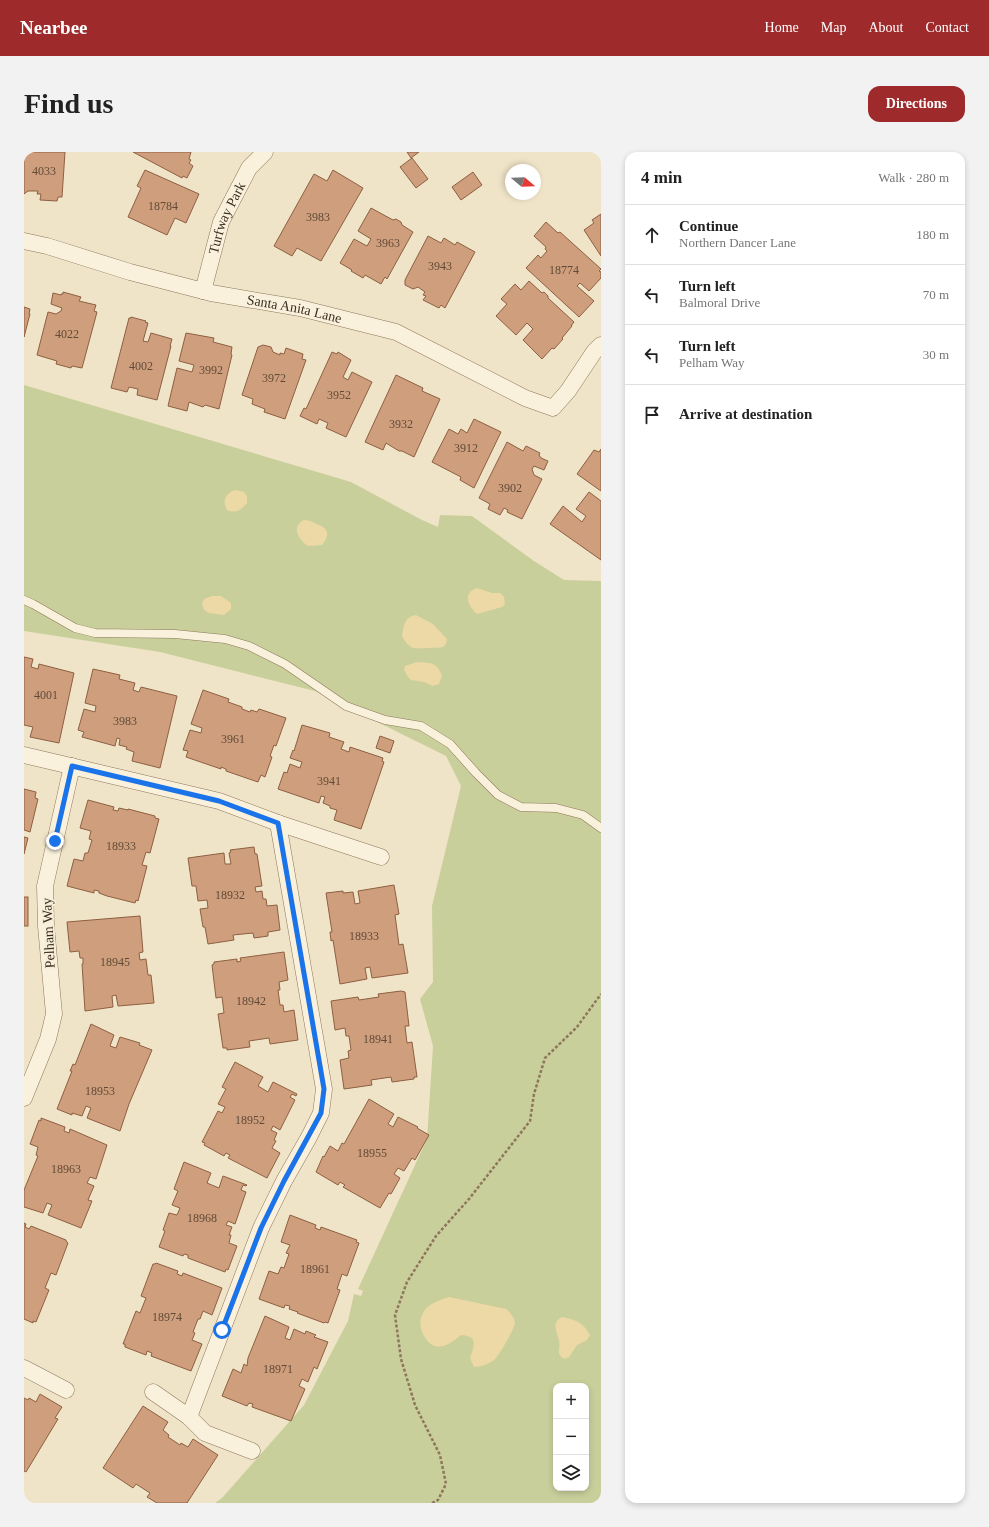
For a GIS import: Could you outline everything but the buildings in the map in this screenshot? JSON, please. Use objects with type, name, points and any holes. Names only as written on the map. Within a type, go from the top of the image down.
[{"type":"street","name":"Turfway Park","points":[[203,291],[222,222],[250,168],[265,152]]},
{"type":"street","name":"Santa Anita Lane","points":[[24,241],[47,246],[130,272],[203,291],[300,308],[396,332],[525,398],[553,408],[568,391],[594,352],[601,345]]},
{"type":"street","points":[[24,755],[219,801],[278,823],[381,857]]},
{"type":"street","name":"Pelham Way","points":[[24,1098],[48,1039],[54,1014],[46,926],[45,886],[72,766]]},
{"type":"street","points":[[189,1417],[261,1228],[284,1181],[321,1113],[324,1089],[278,823]]},
{"type":"street","points":[[24,1368],[66,1390]]},
{"type":"street","points":[[153,1392],[189,1417],[205,1433],[252,1451]]},
{"type":"lane","points":[[24,600],[75,628],[95,634],[175,634],[225,639],[249,646],[285,664],[346,706],[384,720],[421,726],[450,744],[498,795],[521,806],[556,808],[583,815],[601,828]]},
{"type":"path","points":[[432,1503],[438,1500],[446,1484],[440,1455],[415,1405],[401,1359],[395,1315],[407,1282],[436,1236],[469,1199],[530,1122],[534,1094],[545,1058],[577,1027],[601,994]]},
{"type":"green space","points":[[24,385],[351,482],[438,527],[440,515],[472,516],[534,561],[564,580],[601,581],[601,1503],[215,1503],[222,1498],[304,1405],[348,1321],[354,1294],[361,1296],[363,1291],[358,1289],[427,1139],[433,1046],[420,999],[433,982],[432,906],[461,786],[446,756],[315,691],[160,652],[24,631]]},
{"type":"sand","points":[[235,490],[244,492],[247,496],[247,503],[243,508],[233,512],[227,510],[225,507],[225,498]]},
{"type":"sand","points":[[304,520],[309,520],[323,527],[327,531],[326,539],[322,545],[308,546],[301,540],[297,533],[297,529],[300,523]]},
{"type":"sand","points":[[477,588],[492,593],[500,593],[504,597],[505,604],[502,607],[477,614],[469,604],[468,596],[472,590]]},
{"type":"sand","points":[[212,596],[221,596],[231,603],[231,609],[224,615],[209,613],[204,610],[202,604],[204,599]]},
{"type":"sand","points":[[416,615],[433,624],[447,639],[445,645],[439,648],[413,648],[408,645],[402,636],[404,625],[409,618]]},
{"type":"sand","points":[[417,662],[430,663],[438,668],[442,676],[439,684],[433,686],[424,682],[411,680],[408,677],[404,670],[405,666]]},
{"type":"sand","points":[[449,1297],[506,1309],[512,1315],[515,1322],[513,1330],[499,1354],[492,1361],[482,1366],[474,1367],[470,1358],[474,1346],[474,1342],[471,1337],[461,1335],[451,1343],[440,1346],[431,1344],[427,1340],[423,1334],[420,1321],[423,1313],[427,1307]]},
{"type":"sand","points":[[562,1317],[579,1322],[585,1327],[590,1335],[587,1340],[577,1345],[569,1357],[565,1359],[559,1353],[556,1327],[557,1322]]},
{"type":"route","points":[[55,841],[72,766],[219,801],[278,823],[324,1089],[321,1113],[284,1181],[261,1228],[222,1330]]}]
